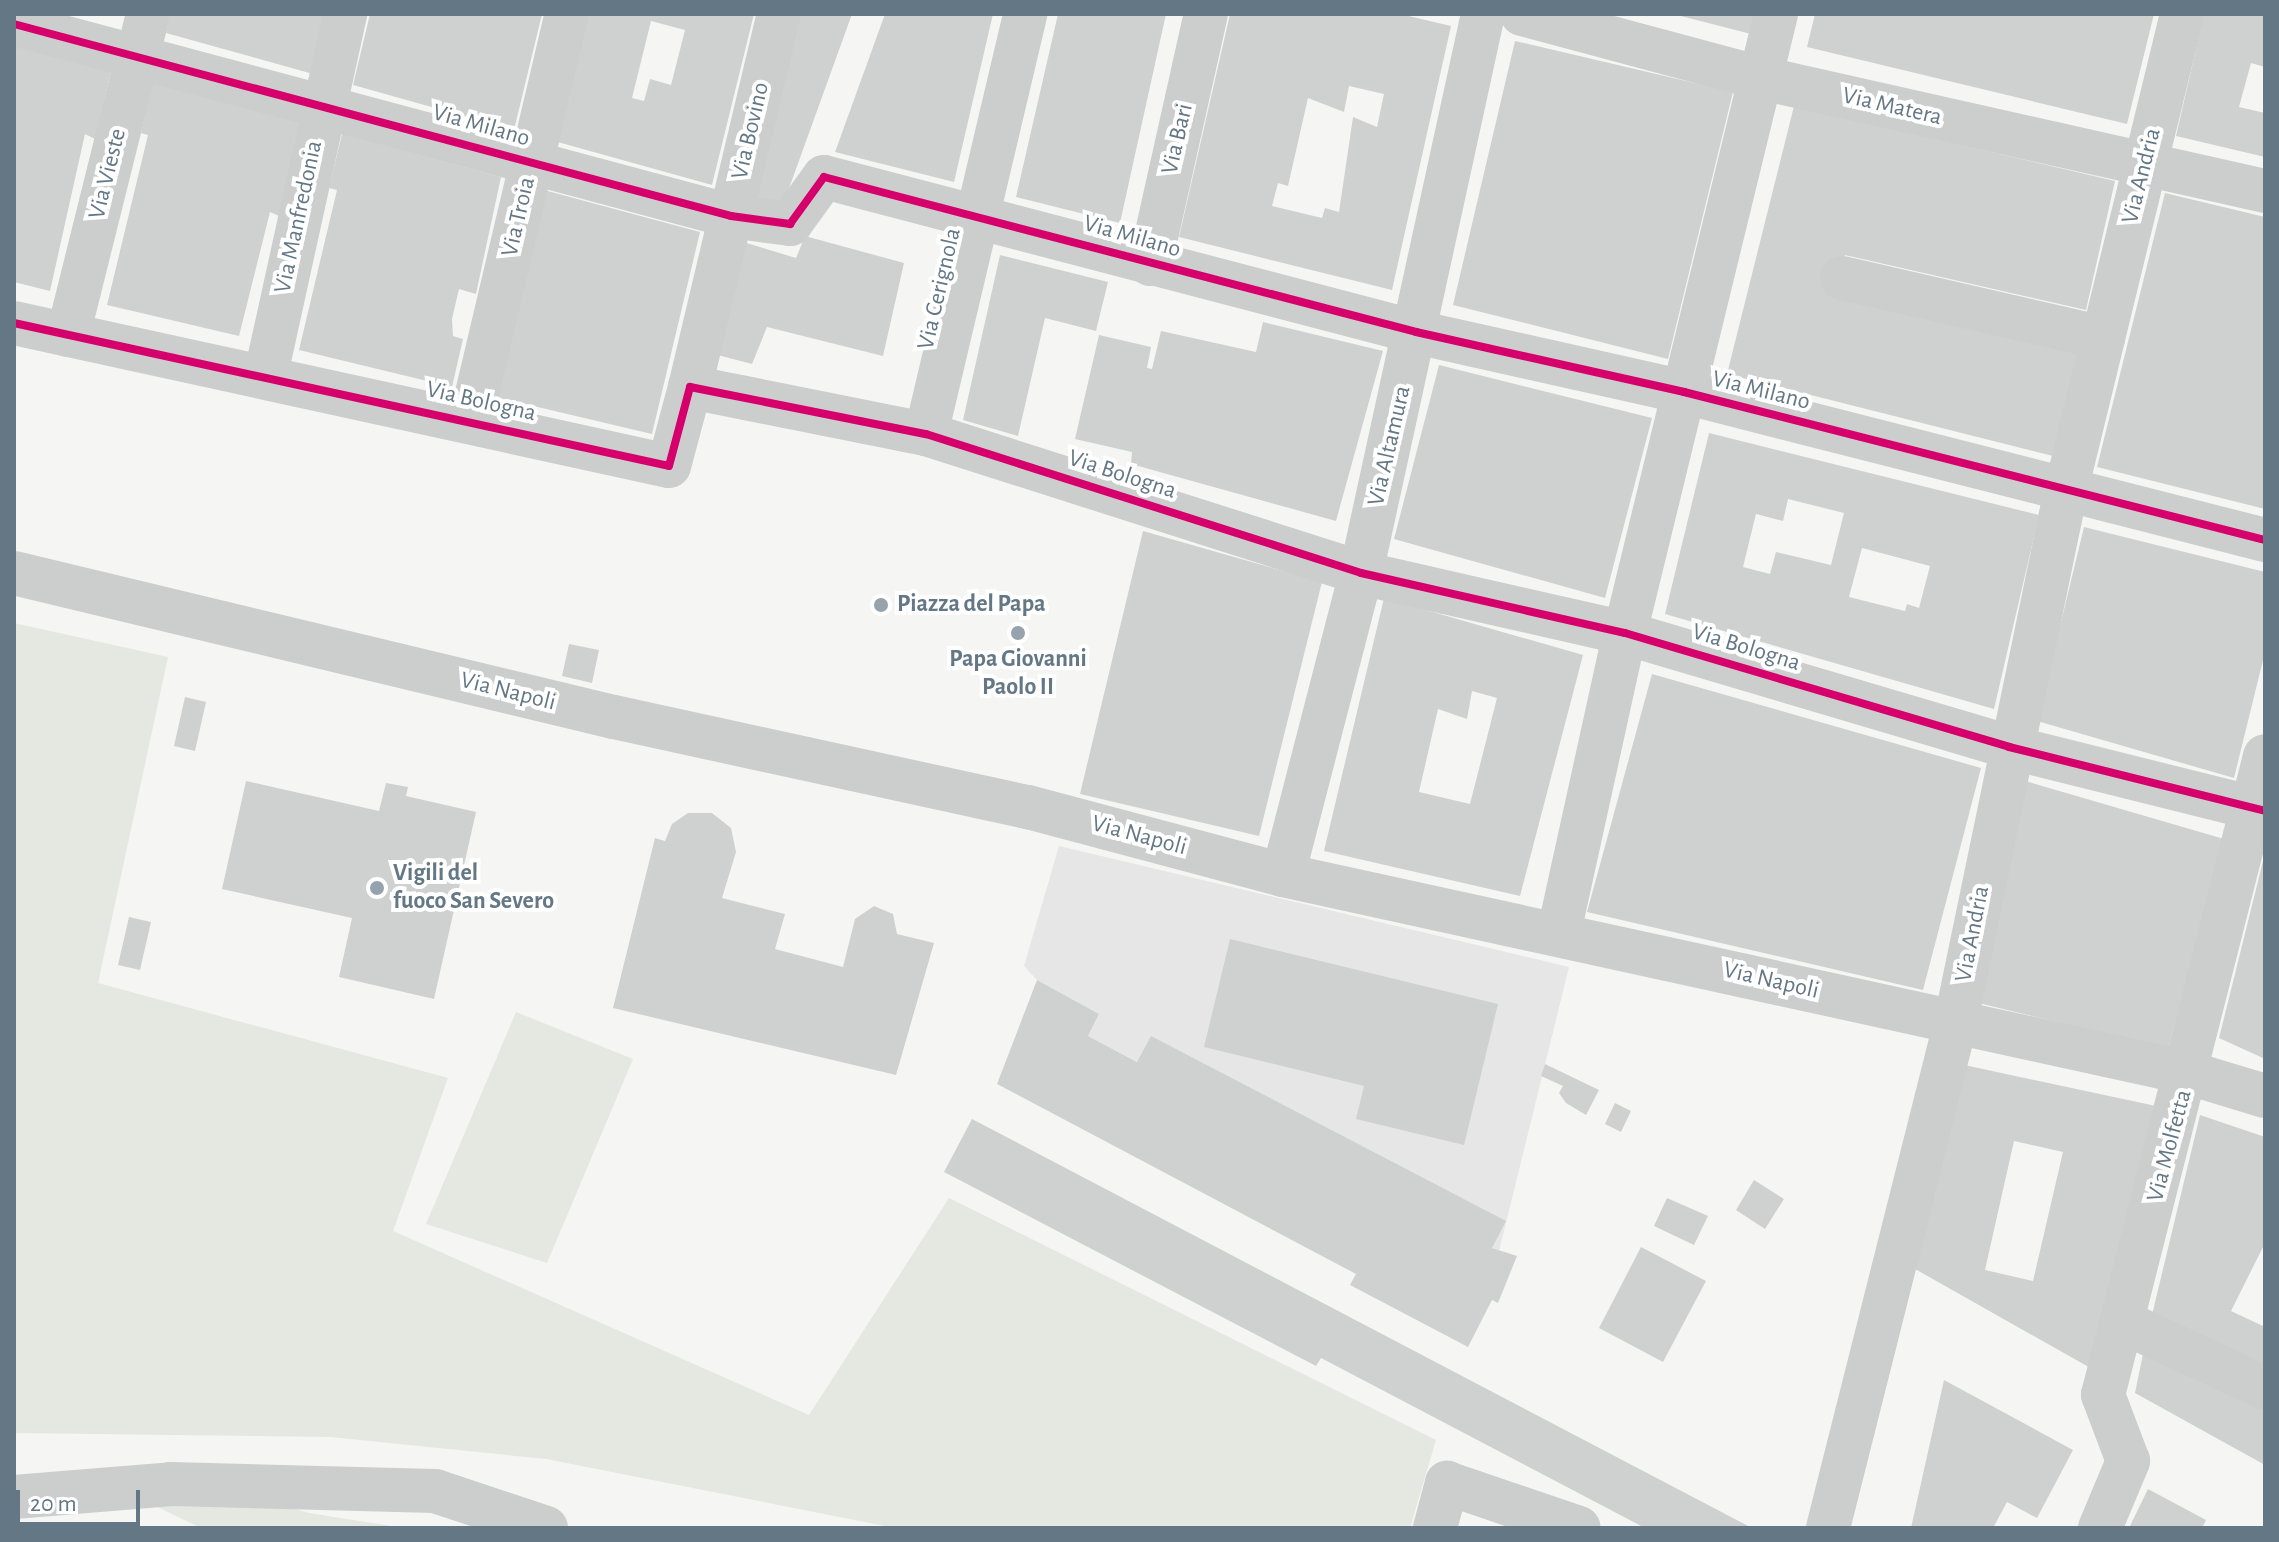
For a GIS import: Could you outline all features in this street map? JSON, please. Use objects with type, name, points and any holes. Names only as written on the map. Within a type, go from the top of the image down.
[{"type":"street","name":"Via Vieste","points":[[68,335],[148,14]]},
{"type":"street","name":"Via Manfredonia","points":[[266,374],[345,14]]},
{"type":"street","name":"Via Troia","points":[[471,419],[567,14]]},
{"type":"street","name":"Via Bovino","points":[[690,387],[779,14]]},
{"type":"street","name":"Via Cerignola","points":[[926,434],[1025,14]]},
{"type":"street","name":"Via Bari","points":[[1150,264],[1206,14]]},
{"type":"street","name":"Via Altamura","points":[[1283,875],[1361,573],[1483,14]]},
{"type":"street","name":"Via Matera","points":[[1522,14],[1761,78],[2265,191]]},
{"type":"street","points":[[1559,932],[1625,633],[1776,14]]},
{"type":"street","name":"Via Andria","points":[[1828,1528],[1955,1025],[2009,747],[2066,490],[2182,14]]},
{"type":"street","name":"Via Milano","points":[[14,24],[324,103],[731,216],[790,224],[824,177],[978,212],[1150,264],[1416,332],[1684,392],[2265,540]]},
{"type":"street","points":[[1842,278],[2103,338]]},
{"type":"street","name":"Via Bologna","points":[[14,323],[266,374],[669,466],[690,387],[926,434],[1361,573],[1625,633],[2009,747],[2259,809]]},
{"type":"street","name":"Via Napoli","points":[[14,573],[614,717],[1028,807],[1283,875],[1559,932],[1955,1025],[2189,1073],[2265,1096]]},
{"type":"street","name":"Via Molfetta","points":[[2100,1528],[2128,1461],[2103,1395],[2259,809],[2265,756]]},
{"type":"street","points":[[2123,1322],[2265,1388]]},
{"type":"street","points":[[1435,1528],[1447,1483],[1579,1528]]},
{"type":"street","points":[[14,1497],[171,1484],[435,1491],[546,1528]]},
{"type":"shaded area","points":[[14,623],[168,657],[98,983],[448,1078],[393,1231],[809,1415],[949,1198],[1436,1440],[1410,1528],[895,1528],[546,1459],[330,1437],[14,1433]]},
{"type":"shaded area","points":[[1059,846],[1569,967],[1499,1251],[1088,1036],[1099,1014],[1037,980],[1024,966]]},
{"type":"shaded area","points":[[516,1012],[633,1059],[547,1263],[426,1224]]},
{"type":"shaded area","points":[[238,1493],[309,1513],[404,1528],[201,1528],[149,1503]]},
{"type":"building","points":[[170,14],[327,14],[313,74],[166,33]]},
{"type":"building","points":[[370,14],[542,14],[514,130],[353,85]]},
{"type":"building","points":[[584,14],[754,14],[712,185],[554,141]],"holes":[[[651,21],[685,30],[671,85],[650,79],[644,101],[632,98]]]},
{"type":"building","points":[[799,14],[852,14],[783,205],[752,196]]},
{"type":"building","points":[[885,14],[993,14],[954,182],[835,152]]},
{"type":"building","points":[[1058,14],[1166,14],[1120,223],[1016,197]]},
{"type":"building","points":[[1230,14],[1400,14],[1451,26],[1392,290],[1179,237]],"holes":[[[1349,86],[1384,94],[1377,127],[1353,117],[1339,212],[1325,208],[1322,218],[1272,206],[1278,183],[1288,186],[1308,98],[1344,112]]]},
{"type":"building","points":[[1673,14],[1756,14],[1751,34]]},
{"type":"building","points":[[1815,14],[2154,14],[2127,124],[1807,47]]},
{"type":"building","points":[[2204,14],[2265,14],[2265,67],[2251,63],[2239,107],[2265,113],[2265,157],[2176,136]]},
{"type":"building","points":[[1515,41],[1733,92],[1668,359],[1453,305]]},
{"type":"building","points":[[14,44],[111,71],[95,139],[85,134],[50,291],[14,282]]},
{"type":"building","points":[[153,82],[301,123],[279,216],[270,212],[239,336],[107,305],[148,135],[141,133]]},
{"type":"building","points":[[1794,106],[2115,181],[2086,310],[1845,255],[1837,288],[2080,344],[2053,456],[1727,374]]},
{"type":"building","points":[[342,134],[501,177],[476,294],[459,289],[452,319],[453,336],[463,339],[452,387],[299,350],[337,190],[329,188]]},
{"type":"building","points":[[544,190],[700,232],[652,434],[495,397]]},
{"type":"building","points":[[2165,193],[2265,217],[2265,509],[2097,467]]},
{"type":"building","points":[[805,236],[904,263],[883,356],[767,327],[752,364],[710,353],[740,241],[796,258]]},
{"type":"building","points":[[1000,255],[1108,282],[1096,331],[1045,318],[1018,436],[963,420]]},
{"type":"building","points":[[1263,322],[1383,351],[1336,521],[1131,464],[1132,452],[1075,439],[1099,335],[1151,347],[1147,368],[1152,369],[1161,331],[1256,352]]},
{"type":"building","points":[[1439,365],[1652,418],[1605,598],[1394,539]]},
{"type":"building","points":[[1709,433],[2039,515],[1994,709],[1665,614]],"holes":[[[1788,499],[1844,513],[1831,565],[1776,552],[1770,574],[1743,567],[1756,514],[1783,521]],[[1862,548],[1930,566],[1919,608],[1907,604],[1905,611],[1849,597]]]},
{"type":"building","points":[[2084,527],[2265,572],[2265,652],[2234,778],[2037,721]]},
{"type":"building","points":[[1143,531],[1322,582],[1259,836],[1080,794]]},
{"type":"building","points":[[1384,598],[1583,655],[1520,896],[1324,851]],"holes":[[[1472,691],[1497,698],[1470,804],[1419,792],[1438,709],[1467,719]]]},
{"type":"building","points":[[569,644],[599,650],[592,683],[562,676]]},
{"type":"building","points":[[1652,674],[1981,768],[1923,990],[1587,912]]},
{"type":"building","points":[[185,697],[206,702],[195,751],[174,746]]},
{"type":"building","points":[[2022,780],[2224,839],[2168,1049],[1970,1001]]},
{"type":"building","name":"Vigili del fuoco San Severo","points":[[246,781],[379,811],[386,783],[408,787],[406,796],[476,812],[434,999],[339,977],[352,918],[222,889]]},
{"type":"building","points":[[688,813],[712,813],[731,828],[736,852],[722,898],[785,914],[775,949],[843,967],[855,919],[874,906],[893,914],[897,934],[934,943],[896,1075],[613,1008],[655,838],[665,841],[672,824]]},
{"type":"building","points":[[2265,857],[2265,1059],[2219,1038]]},
{"type":"building","points":[[129,917],[151,922],[140,970],[118,965]]},
{"type":"building","points":[[1230,939],[1498,1004],[1464,1145],[1356,1119],[1364,1086],[1204,1047]]},
{"type":"building","points":[[1037,980],[1099,1014],[1088,1036],[1137,1062],[1151,1036],[1506,1221],[1492,1248],[1517,1256],[1498,1303],[1492,1300],[1468,1347],[1350,1285],[1356,1274],[997,1084]]},
{"type":"building","points":[[1955,1063],[2156,1106],[2094,1370],[1908,1265]],"holes":[[[2014,1141],[2063,1152],[2033,1281],[1985,1270]]]},
{"type":"building","points":[[1545,1064],[1599,1090],[1586,1115],[1566,1103],[1559,1093],[1563,1086],[1541,1076]]},
{"type":"building","points":[[1615,1103],[1631,1111],[1621,1132],[1605,1124]]},
{"type":"building","points":[[2200,1115],[2265,1137],[2265,1243],[2231,1311],[2265,1327],[2265,1376],[2151,1319]]},
{"type":"building","points":[[972,1119],[1752,1528],[1645,1528],[1321,1358],[1316,1366],[944,1172]]},
{"type":"building","points":[[1754,1180],[1784,1199],[1765,1229],[1736,1210]]},
{"type":"building","points":[[1667,1198],[1708,1216],[1694,1245],[1654,1226]]},
{"type":"building","points":[[1641,1247],[1706,1281],[1663,1362],[1599,1328]]},
{"type":"building","points":[[2144,1349],[2265,1410],[2265,1465],[2135,1393]]},
{"type":"building","points":[[1944,1380],[2073,1450],[2037,1518],[2007,1502],[1993,1528],[1911,1528]]},
{"type":"building","points":[[2148,1489],[2206,1520],[2202,1528],[2129,1528]]},
{"type":"cycle path","points":[[14,24],[731,216],[790,224],[824,177],[1416,332],[1684,392],[2265,540]]},
{"type":"cycle path","points":[[14,323],[669,466],[690,387],[926,434],[1361,573],[1625,633],[2009,747],[2265,811]]},
{"type":"place","name":"Piazza del Papa","points":[[881,605]]},
{"type":"place","name":"Papa Giovanni Paolo II","points":[[1018,633]]},
{"type":"place","name":"Vigili del fuoco San Severo","points":[[377,888]]}]
